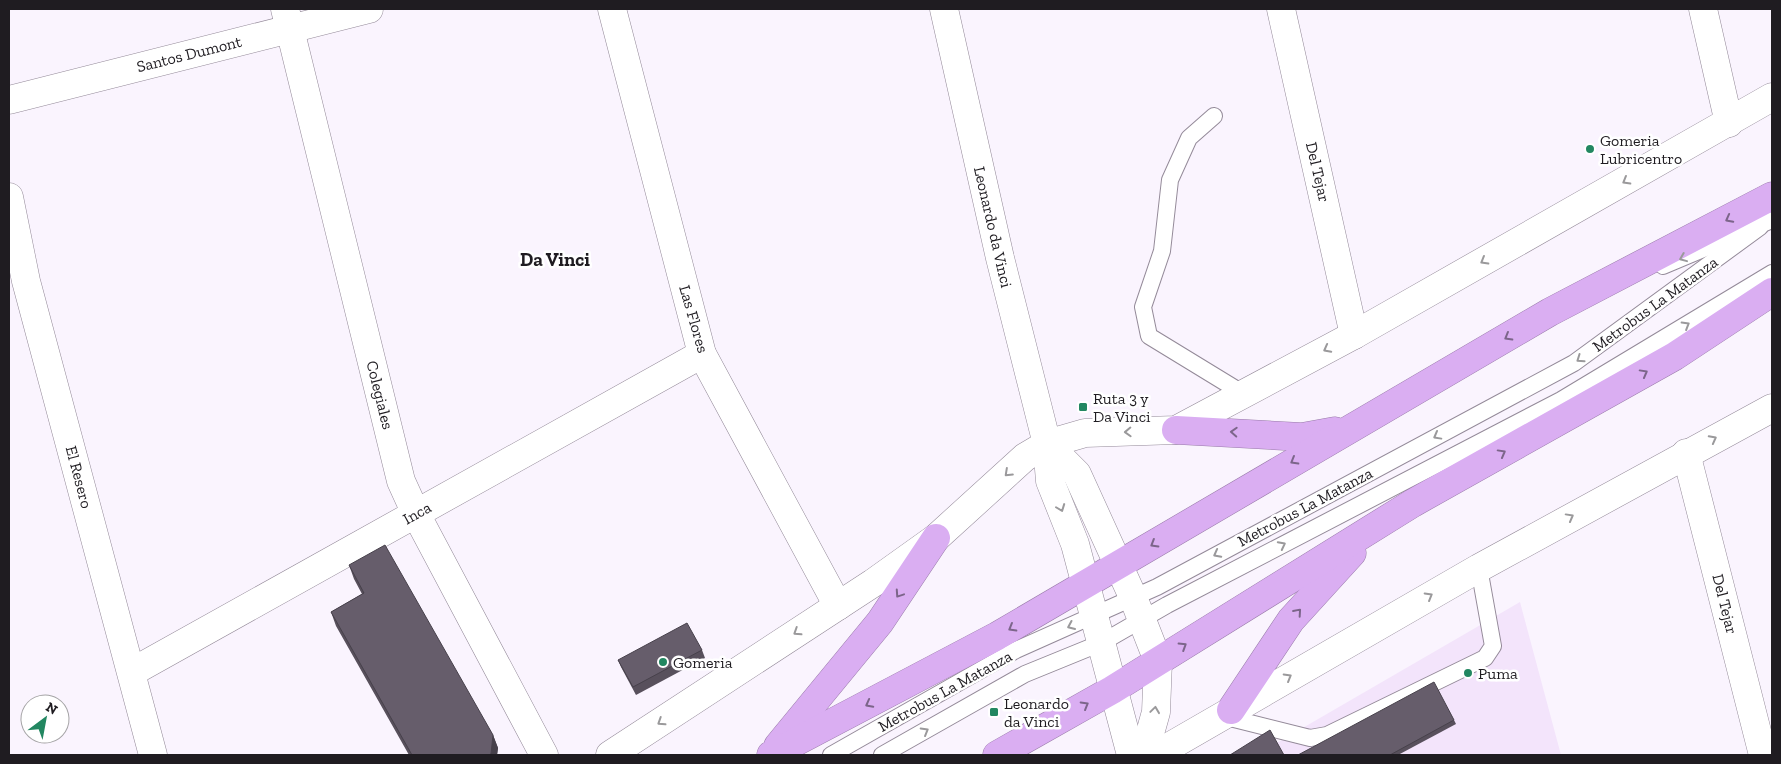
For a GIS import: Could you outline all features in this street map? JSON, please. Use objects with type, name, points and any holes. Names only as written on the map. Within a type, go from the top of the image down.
[{"type":"highway","points":[[771,755],[998,636],[1550,312],[1772,196]]},
{"type":"highway","points":[[997,755],[1112,690],[1412,503],[1674,356],[1772,292]]},
{"type":"highway","points":[[1176,430],[1302,436],[1351,428]]},
{"type":"highway","points":[[1226,713],[1291,620],[1323,583],[1349,555],[1412,503]]},
{"type":"highway","points":[[771,755],[880,622],[936,538]]},
{"type":"street","name":"Santos Dumont","points":[[9,100],[287,18],[368,9]]},
{"type":"street","name":"Las Flores","points":[[612,9],[702,354],[838,606]]},
{"type":"street","name":"Leonardo da Vinci","points":[[944,9],[1000,258],[1047,444],[1050,481],[1074,544],[1130,755]]},
{"type":"street","name":"Del Tejar","points":[[1281,9],[1354,335]]},
{"type":"street","points":[[1703,9],[1729,123]]},
{"type":"street","name":"Colegiales","points":[[287,18],[401,480],[416,514],[544,755]]},
{"type":"street","points":[[610,755],[873,583],[936,538],[1025,457],[1047,444],[1085,433],[1176,430],[1354,335],[1772,97]]},
{"type":"street","name":"El Resero","points":[[9,197],[17,284],[132,672],[153,755]]},
{"type":"street","name":"Inca","points":[[132,672],[702,354]]},
{"type":"street","points":[[1155,755],[1479,568],[1686,453],[1772,408]]},
{"type":"street","points":[[1047,444],[1077,474],[1137,608],[1158,661],[1156,712],[1149,737],[1140,755]]},
{"type":"street","name":"Del Tejar","points":[[1686,453],[1764,755]]},
{"type":"street","points":[[1764,755],[1772,753]]},
{"type":"lane","points":[[1214,116],[1189,138],[1170,180],[1162,251],[1143,308],[1149,336],[1244,394]]},
{"type":"lane","name":"Metrobus La Matanza","points":[[1550,312],[1766,223]]},
{"type":"lane","name":"Metrobus La Matanza","points":[[882,755],[1025,674],[1101,643],[1137,608],[1341,489],[1574,363],[1766,223]]},
{"type":"lane","name":"Metrobus La Matanza","points":[[830,755],[1016,650],[1093,617],[1137,608],[1561,400],[1772,273]]},
{"type":"lane","points":[[1226,713],[1310,738],[1327,735],[1485,658],[1493,646],[1479,568]]},
{"type":"shaded area","name":"Puma","points":[[1520,602],[1561,755],[1257,755],[1275,744]]},
{"type":"building","points":[[385,545],[493,735],[491,754],[412,755],[331,612],[364,593],[349,565]]},
{"type":"building","name":"Gomeria","points":[[687,623],[702,650],[633,687],[618,660]]},
{"type":"building","points":[[1434,682],[1454,720],[1390,755],[1298,755]]},
{"type":"building","points":[[1270,730],[1284,755],[1230,755]]},
{"type":"place","name":"Gomeria Lubricentro","points":[[1590,149]]},
{"type":"place","name":"Ruta 3 y Da Vinci","points":[[1083,407]]},
{"type":"place","name":"Gomeria","points":[[663,662]]},
{"type":"place","name":"Puma","points":[[1468,673]]},
{"type":"place","name":"Leonardo da Vinci","points":[[994,712]]},
{"type":"district","name":"Da Vinci","points":[[555,259]]}]
